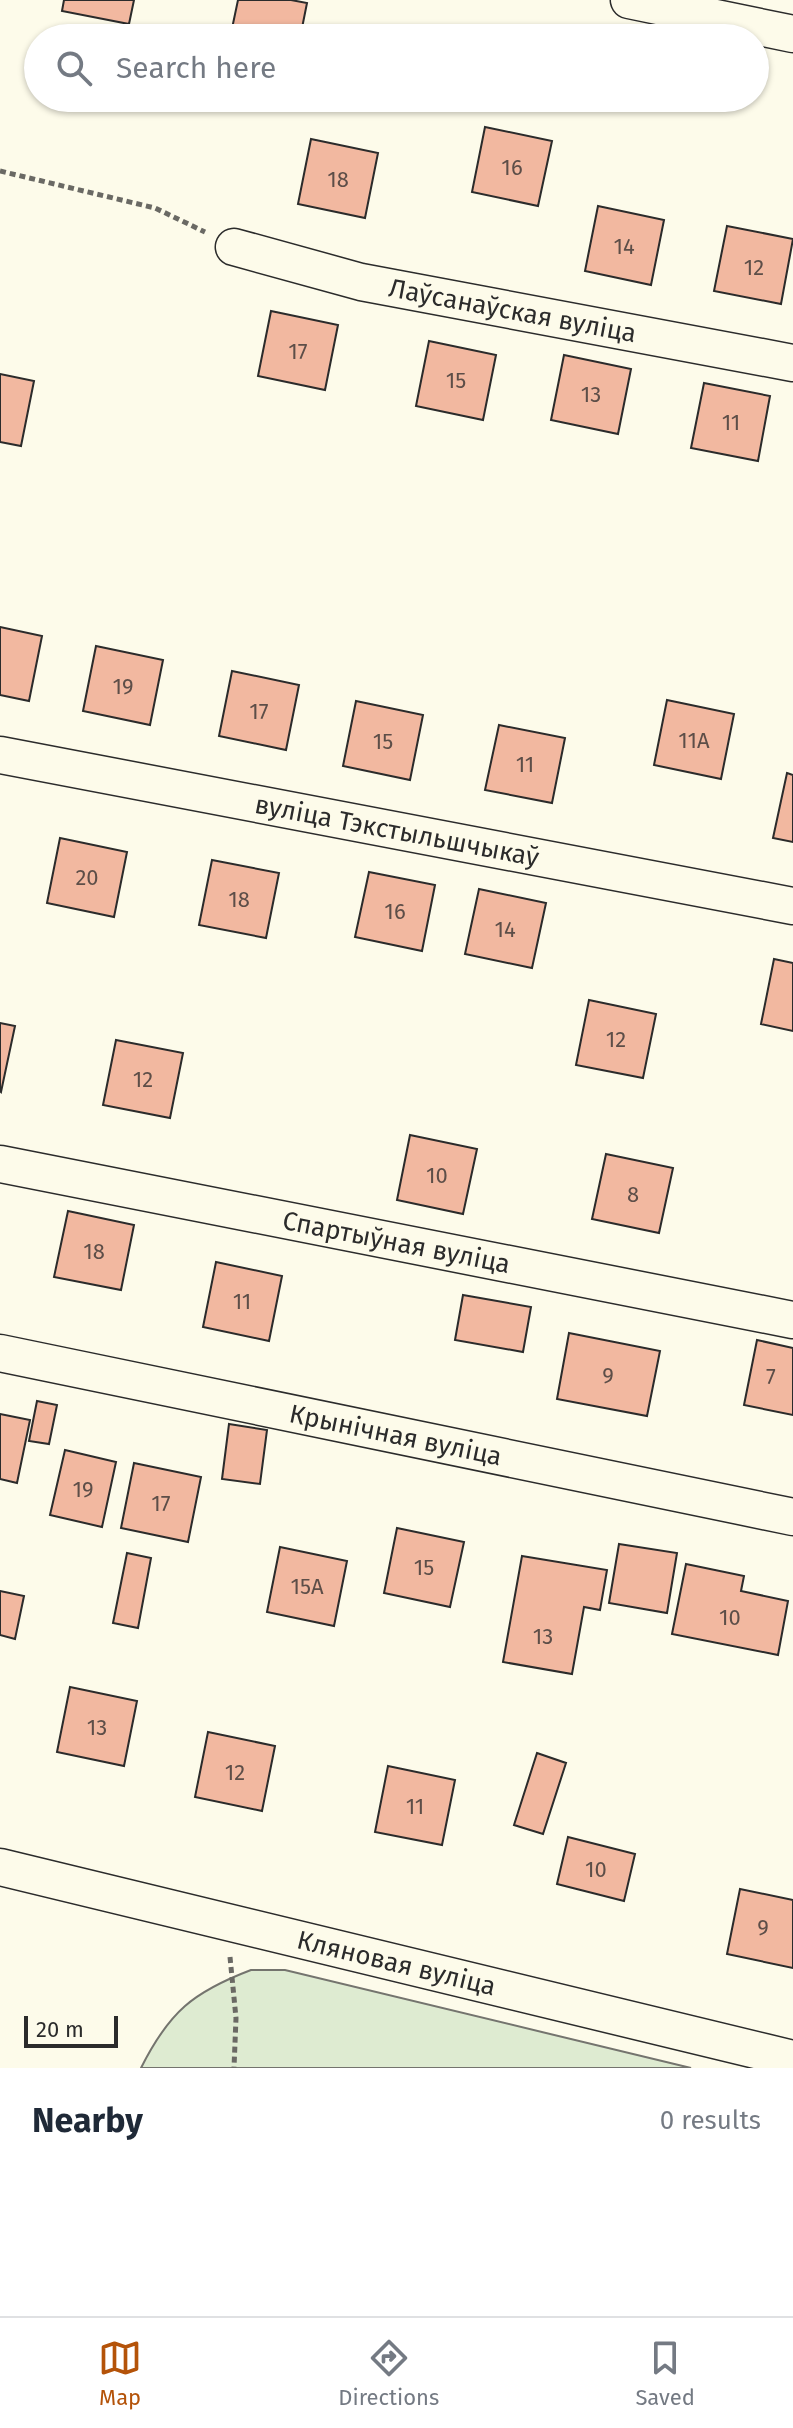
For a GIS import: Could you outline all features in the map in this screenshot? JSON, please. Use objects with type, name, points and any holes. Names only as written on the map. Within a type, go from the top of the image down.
[{"type":"street","points":[[629,0],[745,24]]},
{"type":"street","points":[[769,29],[793,34]]},
{"type":"street","name":"Лаўсанаўская вуліца","points":[[234,247],[361,282],[793,363]]},
{"type":"street","name":"вуліца Тэкстыльшчыкаў","points":[[0,755],[793,906]]},
{"type":"street","name":"Спартыўная вуліца","points":[[0,1164],[793,1320]]},
{"type":"street","name":"Крынічная вуліца","points":[[0,1353],[793,1517]]},
{"type":"street","name":"Кляновая вуліца","points":[[0,1867],[793,2059]]},
{"type":"path","points":[[0,171],[155,208],[234,247]]},
{"type":"path","points":[[227,1921],[236,2018],[234,2068]]},
{"type":"green space","points":[[251,1970],[285,1970],[691,2068],[141,2068],[162,2032],[185,2006],[213,1987]]},
{"type":"building","points":[[64,0],[134,0],[129,24],[62,11]]},
{"type":"building","points":[[238,0],[307,3],[303,24],[233,24]]},
{"type":"building","points":[[485,127],[552,141],[538,206],[472,192]]},
{"type":"building","points":[[311,139],[378,153],[365,218],[298,204]]},
{"type":"building","points":[[598,206],[664,220],[651,285],[585,271]]},
{"type":"building","points":[[727,226],[793,239],[781,304],[714,291]]},
{"type":"building","points":[[271,311],[338,325],[325,390],[258,376]]},
{"type":"building","points":[[429,341],[496,355],[483,420],[416,406]]},
{"type":"building","points":[[564,355],[631,369],[618,434],[551,420]]},
{"type":"building","points":[[0,374],[34,381],[21,446],[0,442]]},
{"type":"building","points":[[704,383],[770,396],[758,461],[691,448]]},
{"type":"building","points":[[0,627],[42,636],[29,701],[0,695]]},
{"type":"building","points":[[96,646],[163,660],[150,725],[83,711]]},
{"type":"building","points":[[232,671],[299,685],[286,750],[219,736]]},
{"type":"building","points":[[667,700],[734,714],[721,779],[654,765]]},
{"type":"building","points":[[356,701],[423,715],[410,780],[343,766]]},
{"type":"building","points":[[499,725],[565,738],[552,803],[485,790]]},
{"type":"building","points":[[787,773],[793,775],[793,842],[773,838]]},
{"type":"building","points":[[60,838],[127,852],[114,917],[47,903]]},
{"type":"building","points":[[212,860],[279,873],[266,938],[199,925]]},
{"type":"building","points":[[369,872],[435,885],[422,951],[355,937]]},
{"type":"building","points":[[479,889],[546,903],[532,968],[465,954]]},
{"type":"building","points":[[774,959],[793,963],[793,1031],[761,1024]]},
{"type":"building","points":[[589,1000],[656,1014],[643,1078],[576,1065]]},
{"type":"building","points":[[0,1023],[15,1026],[1,1092],[0,1091]]},
{"type":"building","points":[[116,1040],[183,1053],[170,1118],[103,1105]]},
{"type":"building","points":[[410,1135],[477,1149],[463,1214],[397,1200]]},
{"type":"building","points":[[606,1154],[673,1168],[659,1233],[592,1219]]},
{"type":"building","points":[[68,1211],[134,1225],[121,1290],[54,1277]]},
{"type":"building","points":[[216,1262],[282,1276],[269,1341],[203,1327]]},
{"type":"building","points":[[463,1295],[531,1307],[523,1352],[455,1340]]},
{"type":"building","points":[[569,1333],[660,1351],[647,1416],[557,1399]]},
{"type":"building","points":[[757,1340],[793,1348],[793,1415],[744,1405]]},
{"type":"building","points":[[37,1401],[57,1405],[49,1444],[29,1441]]},
{"type":"building","points":[[0,1414],[30,1420],[17,1483],[0,1479]]},
{"type":"building","points":[[229,1424],[267,1430],[260,1484],[222,1479]]},
{"type":"building","points":[[65,1450],[116,1462],[102,1527],[50,1515]]},
{"type":"building","points":[[134,1463],[201,1477],[188,1542],[121,1528]]},
{"type":"building","points":[[397,1528],[464,1542],[450,1607],[384,1593]]},
{"type":"building","points":[[619,1544],[677,1553],[667,1613],[609,1603]]},
{"type":"building","points":[[280,1547],[347,1561],[334,1626],[267,1612]]},
{"type":"building","points":[[127,1553],[151,1558],[138,1628],[113,1623]]},
{"type":"building","points":[[522,1556],[607,1570],[600,1610],[584,1607],[572,1674],[503,1662]]},
{"type":"building","points":[[686,1564],[744,1576],[741,1591],[788,1601],[778,1655],[672,1634]]},
{"type":"building","points":[[0,1591],[24,1596],[15,1639],[0,1635]]},
{"type":"building","points":[[70,1687],[137,1701],[124,1766],[57,1752]]},
{"type":"building","points":[[208,1732],[275,1746],[262,1811],[195,1797]]},
{"type":"building","points":[[537,1753],[566,1763],[543,1834],[514,1825]]},
{"type":"building","points":[[388,1766],[455,1780],[442,1845],[375,1832]]},
{"type":"building","points":[[568,1837],[635,1854],[624,1901],[557,1884]]},
{"type":"building","points":[[740,1889],[793,1900],[793,1968],[727,1954]]}]
